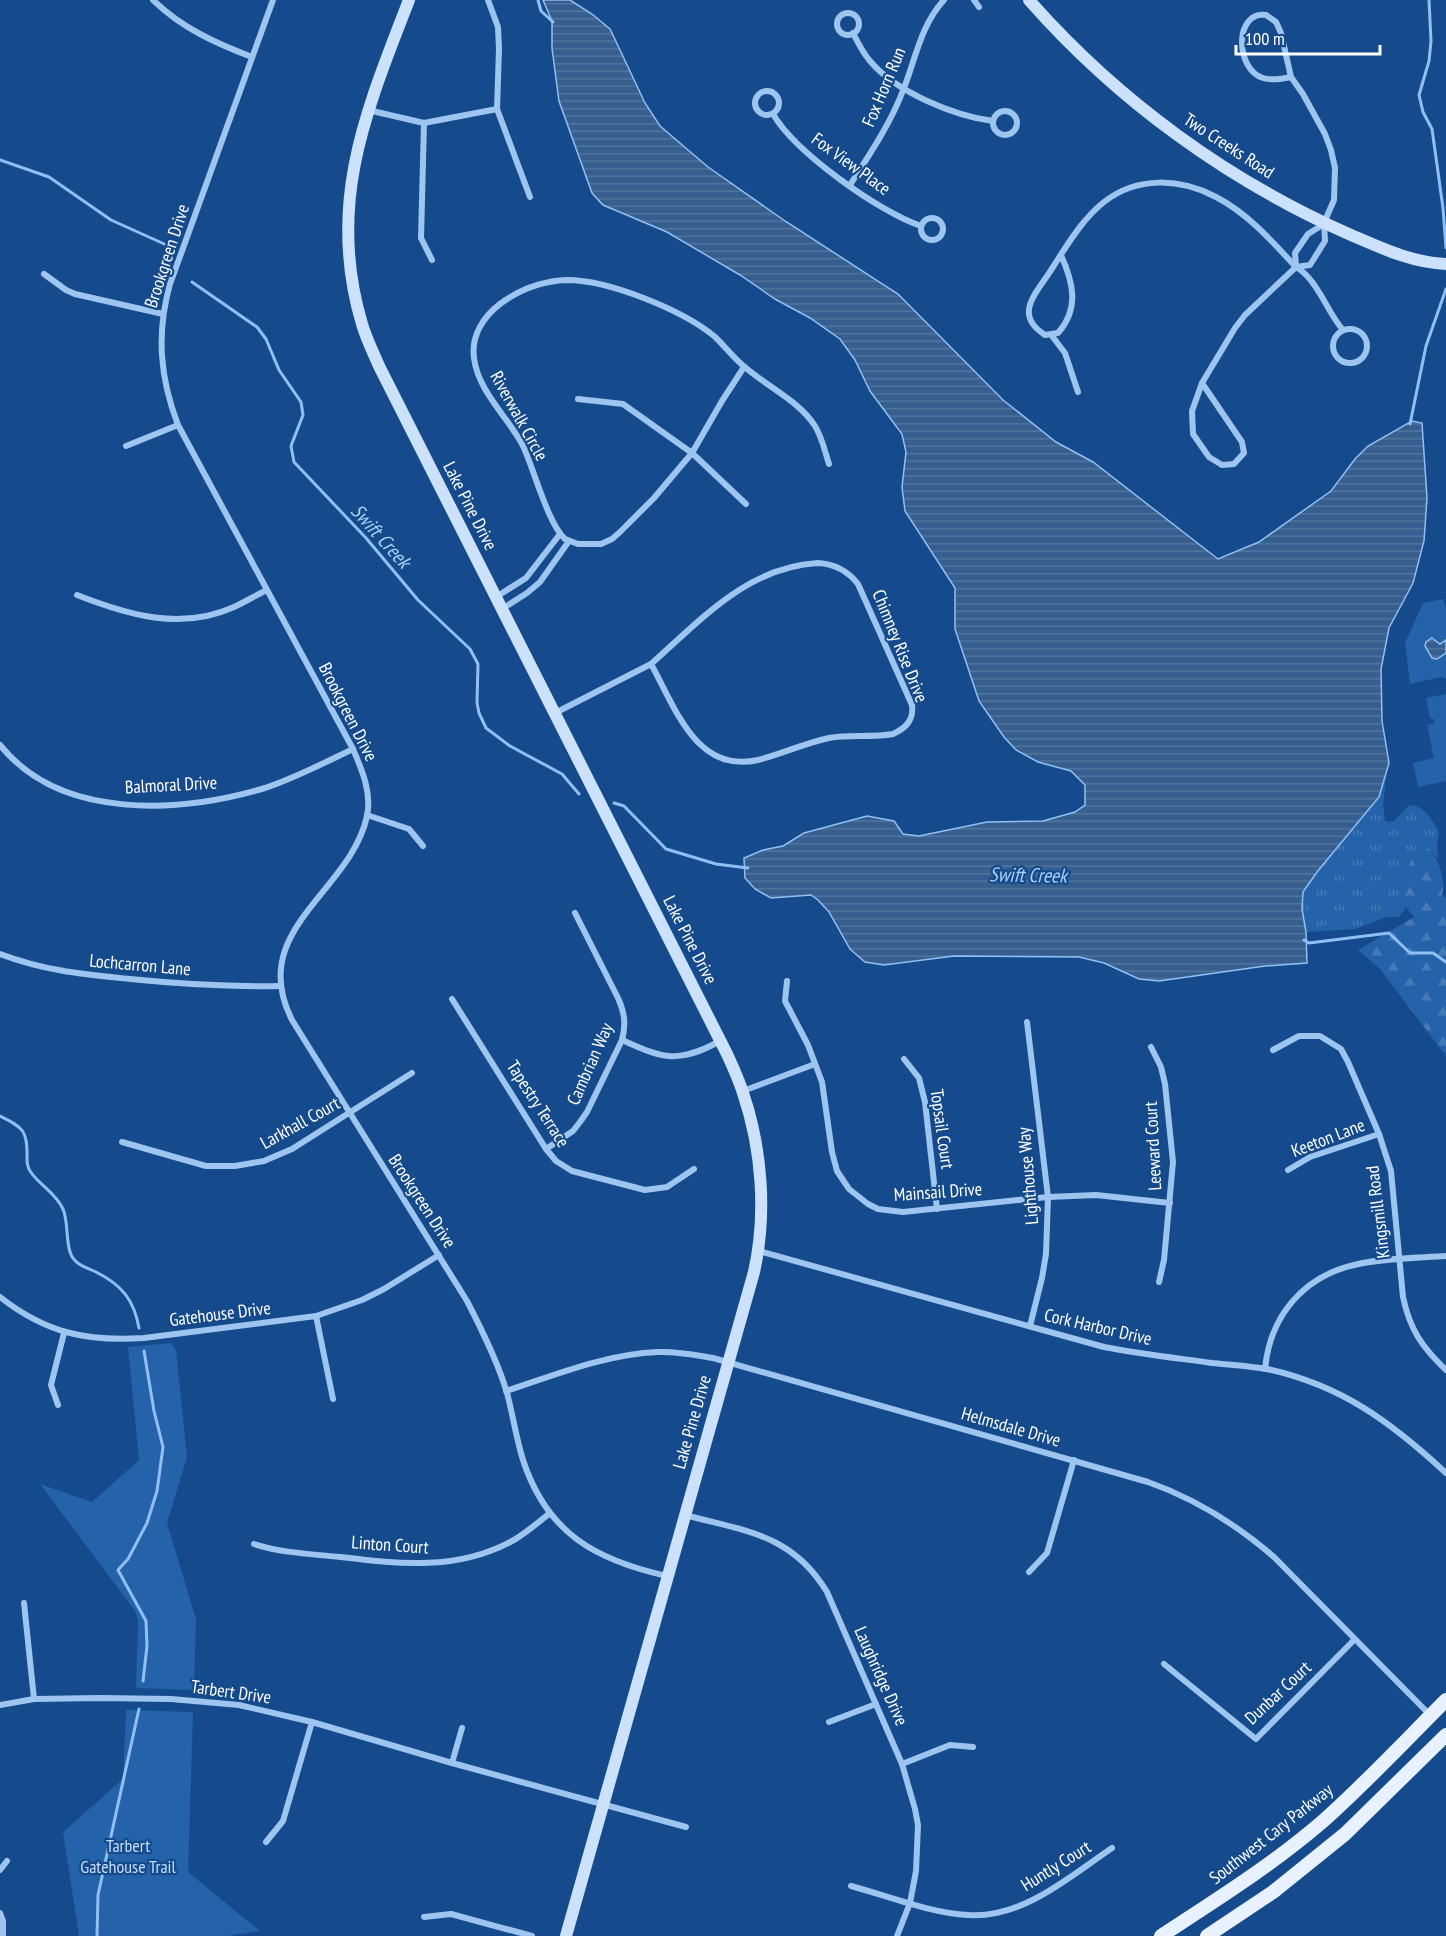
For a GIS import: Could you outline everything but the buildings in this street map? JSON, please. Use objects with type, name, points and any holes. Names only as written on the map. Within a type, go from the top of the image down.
[{"type":"main road","name":"Southwest Cary Parkway","points":[[1161,1936],[1251,1876],[1320,1823],[1364,1783],[1446,1700]]},
{"type":"main road","points":[[1207,1936],[1273,1892],[1330,1847],[1374,1808],[1446,1735]]},
{"type":"street","points":[[153,0],[191,30],[252,57]]},
{"type":"street","name":"Brookgreen Drive","points":[[273,0],[170,284],[163,314],[160,351],[166,393],[178,425],[353,749],[364,778],[367,815],[354,848],[346,862],[298,922],[280,966],[280,986],[284,1004],[291,1020],[439,1255],[474,1315],[506,1391],[523,1459],[549,1514],[579,1541],[603,1557],[667,1576]]},
{"type":"street","name":"Lake Pine Drive","points":[[409,0],[368,110],[352,176],[347,225],[349,263],[363,325],[379,366],[720,1041],[743,1091],[760,1168],[759,1251],[566,1936]]},
{"type":"street","points":[[488,0],[498,27],[500,49],[497,109],[530,197]]},
{"type":"street","name":"Fox Horn Run","points":[[850,185],[877,142],[904,89],[922,33],[930,16],[944,0]]},
{"type":"street","points":[[974,0],[979,7]]},
{"type":"street","name":"Two Creeks Road","points":[[1029,0],[1059,34],[1092,65],[1160,122],[1213,160],[1324,223],[1392,252],[1417,260],[1446,264]]},
{"type":"street","points":[[1202,383],[1242,442],[1244,453],[1237,462],[1229,466],[1222,465],[1209,457],[1193,434],[1192,411],[1202,383],[1245,315],[1296,267],[1310,265],[1324,242],[1324,223],[1334,200],[1335,188],[1335,168],[1331,150],[1303,94],[1291,77],[1281,33],[1276,22],[1266,15],[1255,16],[1249,21],[1241,46],[1248,64],[1260,78],[1271,80],[1291,77]]},
{"type":"street","points":[[853,33],[871,63],[904,89],[957,112],[993,121]]},
{"type":"street","name":"Fox View Place","points":[[772,92],[779,99],[779,108],[773,114],[765,116],[757,110],[755,100],[760,93],[772,92]]},
{"type":"street","points":[[368,110],[424,123],[497,109]]},
{"type":"street","name":"Fox View Place","points":[[773,114],[799,146],[850,185],[898,216],[921,226]]},
{"type":"street","points":[[424,123],[421,238],[432,260]]},
{"type":"street","points":[[1061,255],[1071,276],[1072,302],[1058,333],[1052,336],[1045,335],[1036,329],[1029,316],[1029,308],[1061,255],[1094,211],[1111,197],[1153,182],[1167,181],[1199,189],[1234,208],[1280,248],[1308,277],[1343,330]]},
{"type":"street","points":[[1296,267],[1294,253],[1308,234],[1324,223]]},
{"type":"street","points":[[44,274],[75,294],[163,314]]},
{"type":"street","name":"Riverwalk Circle","points":[[569,541],[560,534],[522,444],[483,385],[476,370],[474,344],[481,325],[493,309],[520,291],[534,286],[551,282],[585,282],[641,298],[666,308],[714,337],[744,367],[804,411],[815,427],[829,464]]},
{"type":"street","points":[[1343,330],[1356,330],[1366,341],[1364,355],[1356,362],[1339,360],[1333,350],[1334,339],[1343,330]]},
{"type":"street","points":[[1052,336],[1065,353],[1078,392]]},
{"type":"street","points":[[502,609],[540,582],[569,541],[588,545],[601,544],[612,539],[654,498],[692,453],[744,367]]},
{"type":"street","points":[[578,399],[623,404],[692,453],[746,504]]},
{"type":"street","points":[[126,446],[178,425]]},
{"type":"street","points":[[496,597],[526,578],[560,534]]},
{"type":"street","name":"Chimney Rise Drive","points":[[555,713],[651,664],[737,590],[785,569],[805,564],[827,564],[845,571],[858,584],[912,705],[912,715],[907,725],[894,734],[829,738],[760,759],[731,761],[720,758],[703,748],[688,732],[651,664]]},
{"type":"street","points":[[77,595],[145,617],[175,620],[222,612],[267,590]]},
{"type":"street","name":"Balmoral Drive","points":[[0,745],[30,772],[57,788],[97,801],[137,804],[206,801],[245,793],[289,779],[353,749]]},
{"type":"street","points":[[367,815],[409,829],[423,846]]},
{"type":"street","name":"Cambrian Way","points":[[546,1149],[573,1131],[587,1112],[622,1040],[625,1022],[623,1010],[576,914]]},
{"type":"street","name":"Lochcarron Lane","points":[[0,954],[49,969],[85,975],[193,985],[280,986]]},
{"type":"street","name":"Mainsail Drive","points":[[787,981],[785,1000],[808,1045],[823,1091],[837,1171],[849,1189],[859,1198],[878,1209],[903,1212],[1048,1197],[1096,1195],[1170,1203]]},
{"type":"street","name":"Tapestry Terrace","points":[[452,999],[546,1149],[556,1161],[572,1172],[645,1190],[668,1187],[694,1169]]},
{"type":"street","name":"Lighthouse Way","points":[[1027,1022],[1048,1197],[1046,1254],[1030,1326]]},
{"type":"street","name":"Kingsmill Road","points":[[1273,1050],[1299,1036],[1320,1036],[1341,1049],[1379,1134],[1391,1171],[1402,1297],[1412,1328],[1420,1341],[1446,1370]]},
{"type":"street","points":[[622,1040],[654,1055],[675,1057],[689,1055],[720,1041]]},
{"type":"street","name":"Leeward Court","points":[[1151,1047],[1161,1067],[1165,1084],[1173,1162],[1164,1260],[1159,1282]]},
{"type":"street","name":"Topsail Court","points":[[904,1059],[919,1078],[925,1102],[937,1209]]},
{"type":"street","points":[[743,1091],[815,1065]]},
{"type":"street","name":"Larkhall Court","points":[[122,1142],[206,1166],[235,1166],[264,1161],[278,1156],[349,1114],[412,1073]]},
{"type":"street","name":"Keeton Lane","points":[[1288,1170],[1310,1157],[1379,1134]]},
{"type":"street","name":"Cork Harbor Drive","points":[[759,1251],[1104,1347],[1140,1354],[1265,1369],[1296,1377],[1361,1405],[1401,1433],[1446,1473]]},
{"type":"street","name":"Gatehouse Drive","points":[[0,1297],[28,1317],[64,1333],[94,1339],[116,1340],[316,1316],[362,1300],[439,1255]]},
{"type":"street","points":[[1265,1369],[1272,1334],[1277,1322],[1285,1308],[1305,1288],[1335,1270],[1357,1264],[1446,1256]]},
{"type":"street","points":[[316,1316],[333,1398]]},
{"type":"street","points":[[58,1405],[51,1385],[64,1333]]},
{"type":"street","name":"Helmsdale Drive","points":[[506,1391],[602,1361],[658,1352],[679,1353],[727,1363],[1074,1460],[1168,1489],[1226,1520],[1274,1557],[1431,1715]]},
{"type":"street","points":[[1029,1572],[1047,1553],[1074,1460]]},
{"type":"street","name":"Linton Court","points":[[254,1544],[272,1550],[385,1562],[440,1563],[503,1545],[525,1533],[549,1514]]},
{"type":"street","name":"Laughridge Drive","points":[[685,1515],[776,1542],[795,1554],[810,1568],[827,1592],[902,1764],[918,1825],[916,1871],[910,1903],[897,1936]]},
{"type":"street","points":[[24,1603],[34,1700]]},
{"type":"street","name":"Dunbar Court","points":[[1164,1664],[1256,1739],[1354,1640]]},
{"type":"street","name":"Tarbert Drive","points":[[0,1705],[34,1700],[100,1698],[205,1701],[270,1711],[686,1827]]},
{"type":"street","points":[[829,1722],[876,1704]]},
{"type":"street","points":[[266,1842],[283,1821],[312,1722]]},
{"type":"street","points":[[452,1763],[462,1728]]},
{"type":"street","points":[[902,1764],[950,1745],[973,1747]]},
{"type":"street","name":"Huntly Court","points":[[851,1886],[948,1913],[969,1916],[1000,1912],[1029,1902],[1112,1848]]},
{"type":"street","points":[[0,1870],[7,1861]]},
{"type":"street","points":[[0,1913],[3,1921],[3,1936]]},
{"type":"street","points":[[424,1917],[451,1914],[532,1936]]},
{"type":"green space","points":[[1443,599],[1446,609],[1446,679],[1441,677],[1410,684],[1405,643],[1423,603]]},
{"type":"green space","points":[[1446,694],[1446,781],[1418,787],[1413,763],[1434,758],[1427,725],[1435,723],[1434,719],[1430,719],[1426,698]]},
{"type":"green space","points":[[1387,770],[1383,805],[1385,821],[1394,821],[1409,805],[1423,810],[1439,831],[1438,859],[1429,848],[1403,881],[1406,907],[1399,917],[1387,917],[1355,929],[1306,932],[1302,909],[1303,892],[1379,797]]},
{"type":"green space","points":[[1429,848],[1441,871],[1442,895],[1446,898],[1446,1056],[1380,969],[1358,950],[1414,917],[1406,907],[1403,881],[1411,860]]},
{"type":"green space","points":[[171,1343],[176,1350],[187,1457],[167,1523],[196,1619],[194,1690],[136,1688],[138,1620],[135,1611],[40,1484],[92,1502],[139,1460],[128,1347]]},
{"type":"green space","name":"Tarbert Gatehouse Trail","points":[[126,1710],[193,1712],[188,1872],[260,1931],[227,1936],[79,1936],[63,1832],[123,1779]]},
{"type":"water","points":[[543,0],[570,0],[610,29],[645,103],[660,126],[708,167],[785,221],[898,294],[1003,400],[1056,442],[1093,462],[1218,559],[1259,542],[1331,491],[1368,446],[1412,421],[1422,423],[1427,498],[1424,541],[1413,583],[1389,628],[1381,669],[1382,721],[1389,763],[1379,797],[1303,892],[1302,909],[1306,932],[1307,963],[1265,966],[1159,981],[1139,979],[1104,963],[1079,957],[954,956],[884,965],[865,962],[850,949],[829,912],[811,895],[771,898],[755,889],[745,878],[744,858],[763,850],[783,846],[804,833],[867,816],[894,821],[903,834],[919,836],[987,822],[1043,821],[1075,812],[1085,805],[1085,785],[1071,771],[1038,762],[1016,750],[979,701],[955,629],[955,588],[905,511],[902,487],[906,452],[902,434],[870,391],[855,360],[840,339],[810,318],[667,232],[603,205],[592,193],[559,101],[552,48],[552,21]]},
{"type":"water","points":[[1432,638],[1440,644],[1446,640],[1446,653],[1437,659],[1432,658],[1425,646],[1426,642]]},
{"type":"waterway","points":[[538,0],[541,11],[553,22]]},
{"type":"waterway","points":[[1429,0],[1431,41],[1429,61],[1419,95],[1423,112],[1432,129],[1446,248]]},
{"type":"waterway","name":"Swift Creek","points":[[0,160],[49,177],[111,220],[171,247]]},
{"type":"waterway","name":"Swift Creek","points":[[192,282],[257,327],[266,339],[279,370],[301,402],[303,415],[291,446],[294,462],[366,538],[418,600],[470,649],[478,664],[477,703],[486,728],[510,746],[562,774],[579,794]]},
{"type":"waterway","points":[[1410,424],[1426,346],[1446,289]]},
{"type":"waterway","name":"Swift Creek","points":[[614,803],[624,806],[666,849],[716,864],[748,868]]},
{"type":"waterway","name":"Swift Creek","points":[[1304,940],[1309,943],[1389,933],[1410,953],[1433,953],[1446,962]]},
{"type":"waterway","points":[[0,1116],[14,1123],[22,1131],[25,1136],[29,1169],[63,1209],[69,1248],[73,1258],[80,1265],[105,1277],[120,1288],[134,1309],[139,1328]]},
{"type":"waterway","points":[[143,1681],[147,1646],[146,1621],[118,1570],[128,1559],[147,1523],[157,1491],[163,1447],[154,1411],[144,1351]]},
{"type":"waterway","points":[[97,1936],[98,1895],[139,1709]]}]
